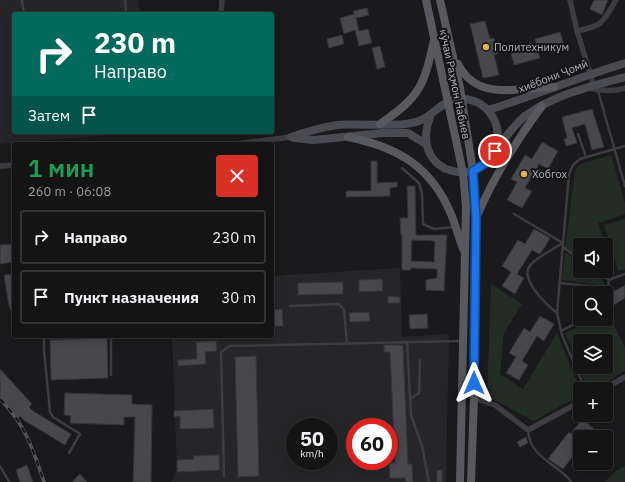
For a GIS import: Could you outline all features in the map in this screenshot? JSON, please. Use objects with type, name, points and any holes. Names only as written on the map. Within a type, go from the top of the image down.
[{"type":"main road","name":"кӯчаи Раҳмон Набиев","points":[[426,0],[463,173],[466,206],[460,482]]},
{"type":"main road","name":"кӯчаи Раҳмон Набиев","points":[[440,0],[453,54],[473,171],[476,219]]},
{"type":"main road","points":[[380,124],[404,108],[416,94],[424,79],[434,37]]},
{"type":"main road","points":[[453,54],[462,73],[473,82],[485,88],[504,92],[535,87],[554,87]]},
{"type":"main road","name":"хиёбони Ҷомӣ","points":[[488,110],[589,74],[625,63]]},
{"type":"main road","name":"хиёбони Ҷомӣ","points":[[473,171],[486,163],[510,132],[524,117],[542,106],[625,77]]},
{"type":"main road","points":[[291,137],[338,126],[410,124],[430,116],[448,101],[461,99],[475,101],[488,110],[496,121],[498,136],[495,151]]},
{"type":"main road","points":[[471,482],[474,398],[474,263],[476,219],[489,188],[501,166],[542,106]]},
{"type":"main road","points":[[430,116],[425,130],[426,144],[433,159],[446,169],[463,173],[473,171]]},
{"type":"main road","points":[[291,137],[314,140],[383,133],[408,133],[426,144]]},
{"type":"main road","points":[[348,137],[367,141],[406,157],[425,172],[441,192],[465,253]]},
{"type":"main road","points":[[465,263],[474,263]]},
{"type":"street","points":[[220,12],[222,0]]},
{"type":"street","points":[[570,0],[593,88],[617,91],[625,88]]},
{"type":"street","points":[[577,31],[595,28],[604,20],[616,0]]},
{"type":"street","points":[[251,142],[291,137]]},
{"type":"street","points":[[0,166],[12,164]]},
{"type":"street","points":[[613,384],[625,377]]},
{"type":"street","points":[[474,398],[495,405],[528,430],[573,406]]},
{"type":"lane","points":[[22,0],[24,12]]},
{"type":"lane","points":[[125,0],[126,12]]},
{"type":"lane","points":[[593,88],[615,149],[625,186]]},
{"type":"lane","points":[[578,134],[586,157]]},
{"type":"lane","points":[[581,382],[561,331],[558,313],[562,247],[569,174],[573,165],[580,159],[625,146]]},
{"type":"lane","points":[[402,168],[419,183],[422,194],[423,224],[434,229],[455,226]]},
{"type":"lane","points":[[514,214],[563,243]]},
{"type":"lane","points":[[558,313],[542,300],[528,274],[528,268],[532,262],[563,243]]},
{"type":"lane","points":[[562,247],[573,255]]},
{"type":"lane","points":[[609,280],[625,274]]},
{"type":"lane","points":[[560,283],[608,288],[609,280]]},
{"type":"lane","points":[[290,306],[339,304],[344,310],[347,344]]},
{"type":"lane","points":[[561,331],[573,325]]},
{"type":"lane","points":[[44,338],[50,412],[53,417],[80,434],[69,453]]},
{"type":"lane","points":[[111,338],[111,375]]},
{"type":"lane","points":[[224,476],[221,352],[225,348],[230,346],[463,341]]},
{"type":"lane","points":[[407,342],[412,419],[422,446],[429,482]]},
{"type":"lane","points":[[410,399],[419,393],[420,360]]},
{"type":"lane","points":[[528,430],[528,437],[542,458],[571,482]]},
{"type":"lane","points":[[0,466],[8,482]]},
{"type":"shaded area","points":[[0,0],[138,0],[140,12],[12,12],[12,134],[120,134],[0,144]]},
{"type":"shaded area","points":[[611,155],[625,203],[625,214],[598,223],[603,238],[573,238],[573,254],[565,249],[575,171],[580,164]]},
{"type":"shaded area","points":[[625,219],[625,269],[618,271],[613,255],[613,238],[608,238],[604,225]]},
{"type":"shaded area","points":[[565,252],[573,257],[573,278],[601,278],[605,286],[562,280]]},
{"type":"shaded area","points":[[400,268],[402,337],[449,334],[446,482],[171,482],[177,470],[172,338],[274,338],[274,276]]},
{"type":"shaded area","points":[[491,284],[522,304],[504,333],[500,374],[523,389],[557,333],[577,382],[573,382],[573,399],[534,421],[487,396]]},
{"type":"shaded area","points":[[613,323],[625,348],[625,371],[607,382],[585,382],[582,374],[613,374],[613,334],[573,334],[573,352],[565,333],[580,326],[613,326]]},
{"type":"shaded area","points":[[625,466],[625,482],[605,482],[617,470]]},
{"type":"building","points":[[594,0],[608,0],[602,15],[590,9]]},
{"type":"building","points":[[367,8],[369,15],[356,18],[359,31],[368,29],[372,43],[359,46],[355,30],[344,34],[340,18],[354,14],[353,11]]},
{"type":"building","name":"Политехникум","points":[[485,21],[490,39],[494,38],[498,54],[494,55],[499,75],[483,78],[470,24]]},
{"type":"building","points":[[560,32],[564,45],[538,52],[540,58],[514,65],[511,53],[536,46],[535,39]]},
{"type":"building","points":[[342,35],[344,44],[329,48],[327,39]]},
{"type":"building","points":[[380,46],[385,67],[377,69],[372,48]]},
{"type":"building","points":[[592,109],[604,147],[592,150],[585,124],[572,128],[577,143],[566,146],[564,139],[567,138],[562,117]]},
{"type":"building","name":"Хобгох","points":[[542,142],[558,151],[548,169],[539,164],[525,188],[532,191],[522,208],[507,200],[517,182],[511,179],[525,155],[532,159]]},
{"type":"building","points":[[371,161],[377,161],[377,183],[397,182],[397,187],[390,188],[390,196],[346,197],[346,191],[371,191]]},
{"type":"building","points":[[407,186],[415,186],[416,235],[447,235],[444,291],[426,290],[426,280],[437,278],[437,269],[411,268],[411,270],[402,270],[402,235],[400,218],[408,218]],"holes":[[[412,240],[435,241],[434,262],[411,261]]]},
{"type":"building","points":[[534,229],[550,238],[541,253],[539,254],[532,250],[517,274],[524,278],[515,294],[502,286],[511,272],[502,266],[518,240],[525,244]]},
{"type":"building","points":[[12,244],[12,262],[0,264],[0,245]]},
{"type":"building","points":[[12,274],[12,313],[9,306],[4,275]]},
{"type":"building","points":[[382,279],[383,291],[359,292],[359,280]]},
{"type":"building","points":[[343,282],[343,294],[298,295],[298,283]]},
{"type":"building","points":[[625,285],[625,298],[613,306],[613,292]]},
{"type":"building","points":[[388,296],[400,297],[400,303],[388,303]]},
{"type":"building","points":[[282,309],[283,326],[274,326],[274,310]]},
{"type":"building","points":[[369,312],[370,321],[350,322],[349,313]]},
{"type":"building","points":[[427,314],[428,328],[410,329],[409,315]]},
{"type":"building","points":[[540,316],[554,324],[544,341],[537,336],[522,361],[528,365],[519,380],[506,373],[516,357],[509,353],[524,328],[530,332]]},
{"type":"building","points":[[107,338],[108,378],[51,380],[50,340]]},
{"type":"building","points":[[216,341],[217,351],[205,352],[206,364],[178,366],[178,360],[197,359],[196,342]]},
{"type":"building","points":[[384,345],[403,345],[408,464],[412,464],[413,482],[406,482],[405,478],[390,478],[389,470],[398,470],[398,418],[393,418],[390,352],[384,352]]},
{"type":"building","points":[[256,356],[259,476],[238,477],[235,357]]},
{"type":"building","points":[[0,369],[32,404],[29,407],[33,411],[71,434],[65,445],[25,421],[20,416],[18,418],[0,399]]},
{"type":"building","points":[[65,393],[132,395],[132,404],[152,405],[151,482],[133,482],[135,417],[124,417],[124,425],[70,423],[71,416],[64,415]]},
{"type":"building","points":[[213,409],[214,428],[180,429],[180,416],[174,417],[174,411]]},
{"type":"building","points":[[580,422],[586,422],[594,429],[593,430],[574,430]]},
{"type":"building","points":[[573,431],[573,456],[563,469],[548,459],[569,432],[571,434]]},
{"type":"building","points":[[526,437],[528,443],[520,447],[517,442]]},
{"type":"building","points":[[219,455],[220,470],[177,472],[177,460],[194,459],[193,456]]},
{"type":"building","points":[[27,465],[33,482],[20,482],[16,470]]},
{"type":"building","points":[[437,470],[442,470],[442,482],[437,482]]},
{"type":"building","points":[[80,474],[87,482],[72,482]]},
{"type":"railway","points":[[0,399],[16,418],[22,428],[32,447],[44,482]]},
{"type":"place","name":"Политехникум","points":[[486,47]]},
{"type":"place","name":"Хобгох","points":[[524,174]]},
{"type":"route","points":[[474,383],[474,263],[476,219],[473,171],[486,163],[495,151]]}]
